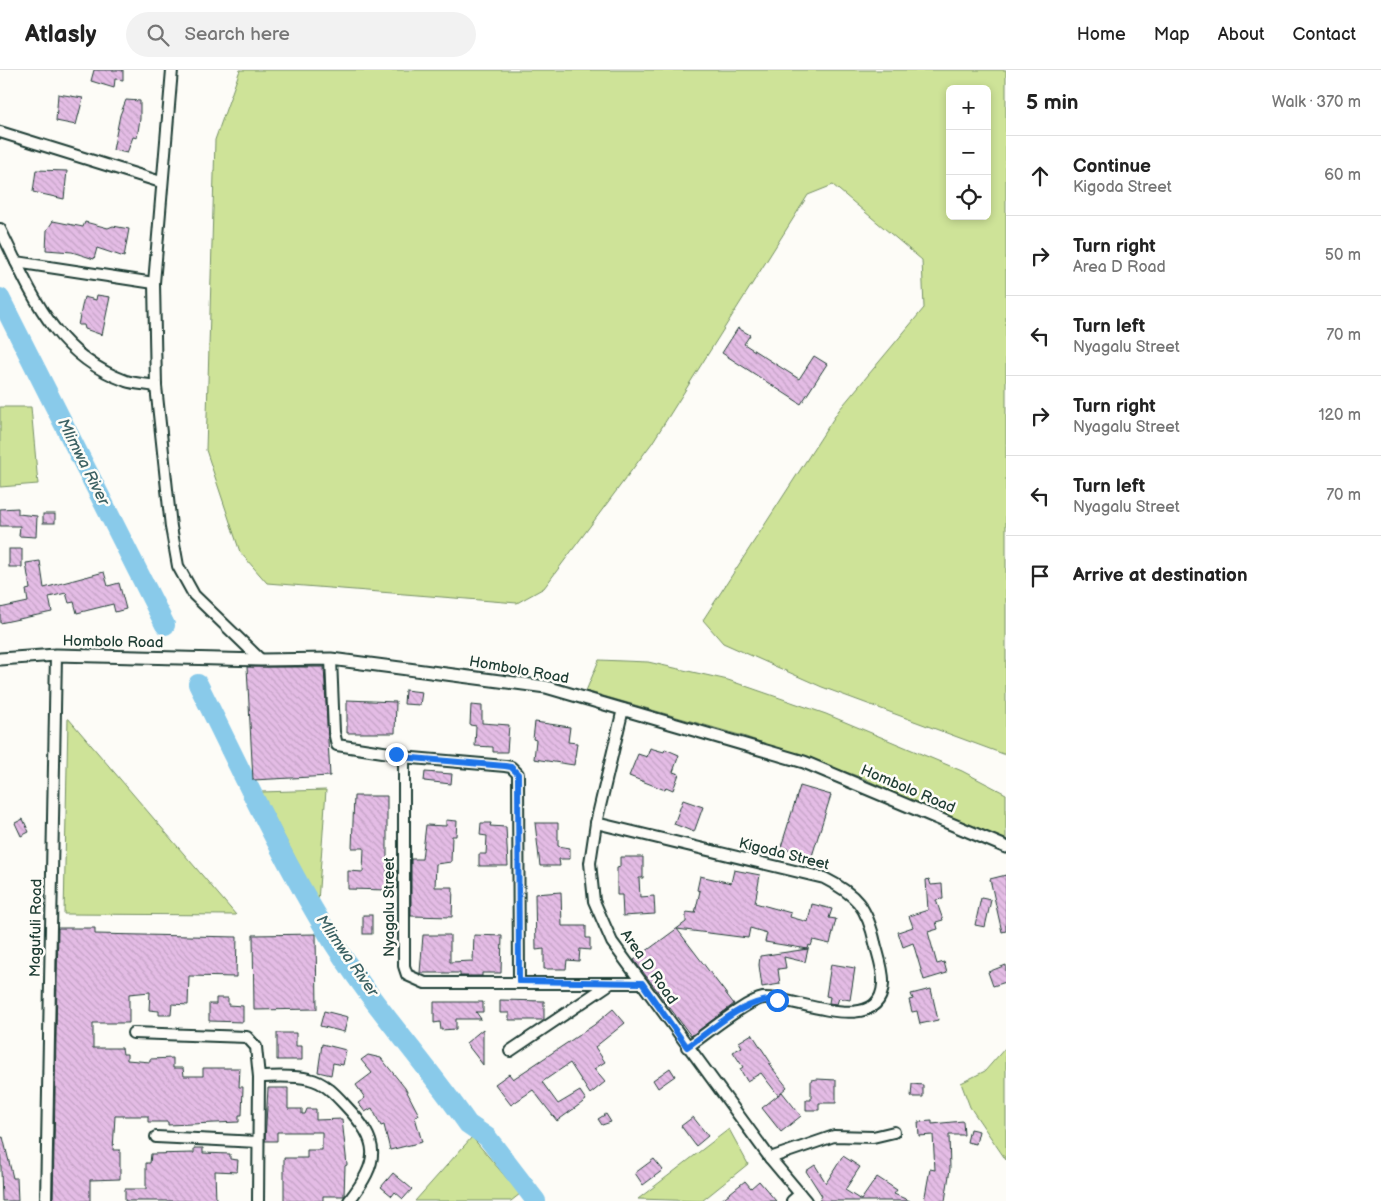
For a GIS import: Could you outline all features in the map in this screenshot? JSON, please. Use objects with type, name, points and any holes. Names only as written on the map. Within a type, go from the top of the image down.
[{"type":"street","points":[[172,70],[161,182],[154,283],[156,386],[171,528],[178,566],[194,595],[261,660]]},
{"type":"street","points":[[0,132],[161,182]]},
{"type":"street","points":[[0,229],[47,321],[67,343],[86,360],[126,381],[156,386]]},
{"type":"street","points":[[16,262],[154,283]]},
{"type":"street","name":"Hombolo Road","points":[[0,659],[56,656],[261,660],[331,659],[546,687],[804,762],[1006,847]]},
{"type":"street","name":"Magufuli Road","points":[[46,1201],[56,656]]},
{"type":"street","points":[[331,659],[334,732],[338,745],[396,754],[401,757],[505,766],[511,767],[518,774],[519,981]]},
{"type":"street","name":"Area D Road","points":[[623,709],[596,823],[590,863],[594,901],[612,942],[799,1199]]},
{"type":"street","name":"Nyagalu Street","points":[[401,757],[405,767],[405,971],[412,978],[425,983],[519,981],[642,983]]},
{"type":"street","name":"Kigoda Street","points":[[596,823],[824,878],[847,889],[864,909],[872,929],[884,983],[880,998],[870,1006],[850,1012],[835,1012],[764,998],[751,1003],[687,1047]]},
{"type":"street","points":[[510,1051],[611,983]]},
{"type":"street","points":[[133,1033],[246,1037],[256,1047],[259,1077],[258,1201]]},
{"type":"street","points":[[259,1077],[296,1077],[310,1079],[323,1084],[335,1094],[367,1132],[372,1144],[372,1159],[369,1171],[349,1201]]},
{"type":"street","points":[[770,1158],[834,1136],[873,1137],[894,1132]]},
{"type":"street","points":[[156,1137],[258,1142]]},
{"type":"green space","points":[[240,70],[1006,70],[1006,755],[822,687],[723,643],[703,620],[839,410],[924,308],[922,260],[833,185],[808,195],[652,443],[544,588],[517,603],[267,583],[240,552],[206,450],[215,140]]},
{"type":"green space","points":[[0,407],[31,407],[38,484],[0,487]]},
{"type":"green space","points":[[599,660],[648,662],[728,680],[826,714],[962,771],[1006,794],[1006,846],[863,778],[743,736],[586,691]]},
{"type":"green space","points":[[68,718],[236,915],[64,914]]},
{"type":"green space","points":[[326,790],[318,902],[261,792]]},
{"type":"green space","points":[[1006,1047],[1006,1160],[970,1107],[961,1083],[985,1071]]},
{"type":"green space","points":[[729,1129],[748,1164],[702,1201],[638,1199]]},
{"type":"green space","points":[[472,1137],[520,1194],[511,1201],[415,1201]]},
{"type":"building","points":[[94,70],[123,70],[123,80],[115,79],[114,88],[91,81]]},
{"type":"building","points":[[58,94],[83,98],[76,125],[56,121]]},
{"type":"building","points":[[126,100],[140,101],[137,138],[133,137],[127,153],[113,150],[120,115]]},
{"type":"building","points":[[36,170],[67,171],[64,199],[33,192]]},
{"type":"building","points":[[53,221],[83,227],[85,222],[108,228],[113,226],[129,229],[124,257],[97,248],[94,259],[72,252],[46,250],[47,230]]},
{"type":"building","points":[[97,295],[110,297],[102,335],[85,329],[84,325],[78,325],[84,297],[96,300]]},
{"type":"building","points":[[738,328],[750,335],[744,344],[799,379],[814,356],[827,364],[801,404],[722,353]]},
{"type":"building","points":[[18,508],[18,514],[37,516],[36,537],[19,536],[20,526],[0,526],[0,509]]},
{"type":"building","points":[[43,514],[55,514],[55,523],[43,523]]},
{"type":"building","points":[[9,549],[22,549],[22,567],[9,567]]},
{"type":"building","points":[[40,561],[44,588],[104,572],[108,586],[119,583],[126,609],[115,612],[113,604],[77,613],[74,602],[69,603],[66,593],[49,597],[52,612],[0,623],[0,608],[28,602],[26,590],[30,589],[26,563]]},
{"type":"building","points":[[247,667],[324,667],[330,776],[253,780]]},
{"type":"building","points":[[405,690],[422,692],[420,705],[404,704]]},
{"type":"building","points":[[347,700],[396,702],[395,733],[347,733]]},
{"type":"building","points":[[471,705],[482,706],[482,723],[509,725],[507,752],[493,752],[493,747],[475,746],[476,726],[470,725]]},
{"type":"building","points":[[535,722],[570,727],[568,742],[577,743],[574,765],[534,759],[536,740],[533,739]]},
{"type":"building","points":[[650,748],[664,752],[665,749],[679,755],[673,772],[679,774],[673,790],[666,787],[665,790],[629,776],[638,754],[647,757]]},
{"type":"building","points":[[425,772],[452,774],[451,784],[424,781]]},
{"type":"building","points":[[800,786],[831,795],[812,856],[781,847]]},
{"type":"building","points":[[354,796],[387,796],[387,890],[348,889],[348,871],[363,872],[364,848],[352,848]]},
{"type":"building","points":[[683,800],[703,807],[694,832],[674,824]]},
{"type":"building","points":[[23,819],[29,832],[21,836],[15,823]]},
{"type":"building","points":[[446,820],[457,821],[456,836],[452,836],[451,862],[436,864],[435,887],[453,887],[452,917],[411,916],[411,859],[422,859],[426,825],[446,826]]},
{"type":"building","points":[[481,823],[491,823],[490,826],[506,827],[508,866],[479,866],[479,854],[486,854],[487,836],[480,835]]},
{"type":"building","points":[[535,823],[558,823],[558,846],[570,848],[570,859],[559,859],[560,866],[540,866]]},
{"type":"building","points":[[620,857],[643,857],[643,878],[639,878],[640,897],[654,896],[655,914],[623,916],[622,895],[617,895],[617,868],[620,867]]},
{"type":"building","points":[[734,870],[760,875],[755,903],[791,913],[790,917],[808,922],[812,904],[832,909],[829,918],[836,919],[830,944],[813,940],[811,946],[809,945],[805,962],[784,957],[786,968],[778,969],[780,984],[762,987],[759,965],[760,956],[808,949],[765,942],[767,933],[750,928],[748,938],[677,929],[734,1004],[691,1036],[634,960],[686,922],[686,912],[695,913],[700,891],[697,890],[700,876],[731,883]]},
{"type":"building","points":[[1006,875],[1006,931],[1002,932],[990,879]]},
{"type":"building","points":[[929,879],[931,885],[942,884],[943,899],[936,900],[943,920],[936,922],[938,929],[928,932],[937,964],[944,962],[947,973],[924,980],[913,943],[903,947],[898,932],[913,927],[909,916],[928,910],[926,880]]},
{"type":"building","points":[[561,892],[562,926],[586,926],[586,938],[590,938],[590,950],[580,949],[579,961],[567,960],[566,969],[544,969],[544,949],[536,950],[535,894]]},
{"type":"building","points":[[981,898],[991,900],[985,927],[975,925]]},
{"type":"building","points":[[363,915],[372,915],[372,934],[363,934]]},
{"type":"building","points":[[58,928],[95,928],[95,934],[237,937],[236,977],[189,976],[188,1005],[172,1004],[171,1015],[159,1015],[159,1011],[149,1010],[150,992],[129,994],[129,1023],[93,1023],[93,1048],[122,1048],[123,1054],[127,1054],[127,1060],[150,1062],[150,1059],[173,1058],[173,1068],[183,1068],[184,1076],[203,1076],[203,1068],[240,1068],[239,1087],[243,1087],[242,1115],[239,1115],[239,1122],[168,1125],[168,1122],[148,1122],[148,1116],[115,1116],[113,1150],[120,1150],[120,1179],[90,1180],[90,1201],[53,1201]]},
{"type":"building","points":[[316,934],[317,1009],[254,1010],[253,935]]},
{"type":"building","points":[[423,935],[450,935],[450,962],[473,961],[474,935],[502,936],[501,973],[482,973],[482,976],[460,976],[460,973],[420,973]]},
{"type":"building","points":[[831,964],[855,968],[850,1000],[839,998],[837,1004],[829,1003],[830,997],[826,996]]},
{"type":"building","points":[[1006,965],[1006,982],[993,986],[988,972]]},
{"type":"building","points":[[931,989],[938,1020],[920,1024],[917,1011],[912,1012],[909,1000],[913,999],[911,994]]},
{"type":"building","points":[[216,998],[228,998],[228,1005],[243,1006],[243,1022],[209,1021],[209,1004],[216,1004]]},
{"type":"building","points":[[500,1000],[544,1001],[544,1020],[509,1020],[509,1013],[500,1013]]},
{"type":"building","points":[[434,1002],[483,1002],[483,1012],[476,1012],[481,1019],[456,1019],[456,1029],[441,1030],[440,1022],[434,1023]]},
{"type":"building","points":[[613,1009],[625,1023],[595,1047],[605,1062],[594,1069],[605,1082],[590,1094],[570,1063],[542,1082],[558,1104],[580,1091],[586,1100],[557,1121],[533,1090],[511,1105],[495,1084],[509,1074],[513,1079],[594,1025]]},
{"type":"building","points":[[324,1011],[348,1017],[344,1032],[320,1026]]},
{"type":"building","points":[[483,1029],[483,1065],[466,1043]]},
{"type":"building","points":[[277,1033],[296,1033],[296,1046],[302,1046],[302,1060],[277,1060]]},
{"type":"building","points":[[752,1034],[771,1063],[769,1064],[787,1087],[778,1095],[761,1073],[747,1081],[740,1069],[743,1067],[733,1052],[742,1047],[739,1042]]},
{"type":"building","points":[[322,1044],[346,1050],[343,1065],[333,1063],[331,1075],[318,1072]]},
{"type":"building","points":[[368,1055],[381,1058],[405,1088],[419,1115],[415,1117],[422,1142],[390,1150],[384,1125],[381,1126],[372,1108],[365,1112],[358,1103],[365,1098],[356,1085],[372,1073],[361,1060]]},
{"type":"building","points":[[670,1068],[675,1076],[658,1088],[653,1080]]},
{"type":"building","points":[[811,1080],[836,1080],[836,1103],[819,1103],[819,1110],[806,1110],[806,1100],[811,1100]]},
{"type":"building","points":[[912,1084],[923,1085],[923,1097],[911,1097]]},
{"type":"building","points":[[268,1088],[288,1088],[288,1109],[302,1109],[302,1114],[305,1114],[307,1109],[316,1109],[316,1120],[342,1119],[347,1165],[345,1166],[344,1196],[323,1196],[323,1201],[284,1201],[284,1158],[307,1158],[307,1150],[322,1150],[322,1132],[277,1132],[277,1141],[265,1141]]},
{"type":"building","points":[[782,1092],[801,1116],[781,1132],[762,1108]]},
{"type":"building","points":[[606,1114],[611,1122],[602,1125],[598,1119]]},
{"type":"building","points":[[693,1117],[708,1136],[696,1146],[681,1126]]},
{"type":"building","points":[[932,1121],[932,1124],[963,1121],[964,1135],[949,1135],[950,1169],[945,1201],[924,1201],[930,1169],[935,1170],[933,1135],[919,1136],[918,1122]]},
{"type":"building","points":[[970,1129],[979,1131],[976,1144],[967,1142]]},
{"type":"building","points":[[3,1137],[13,1178],[17,1178],[18,1201],[2,1201],[0,1138]]},
{"type":"building","points":[[194,1148],[203,1148],[203,1153],[230,1154],[230,1159],[238,1160],[237,1172],[215,1171],[216,1201],[125,1201],[125,1189],[146,1189],[146,1163],[150,1163],[151,1154],[194,1153]]},
{"type":"building","points":[[843,1156],[860,1167],[845,1190],[861,1200],[877,1177],[897,1190],[894,1194],[910,1201],[819,1201],[822,1196],[806,1171],[815,1165],[826,1183]]},
{"type":"building","points":[[654,1159],[663,1170],[643,1185],[635,1173]]},
{"type":"building","points":[[393,1173],[412,1189],[403,1199],[395,1192],[392,1196],[381,1187]]},
{"type":"building","points":[[745,1181],[751,1188],[759,1181],[776,1201],[720,1201]]},
{"type":"waterway","name":"Mlimwa River","points":[[0,298],[165,625]]},
{"type":"waterway","name":"Mlimwa River","points":[[198,684],[291,869],[341,954],[376,1004],[468,1124],[487,1137],[536,1201]]},
{"type":"route","points":[[396,754],[401,757],[505,766],[511,767],[518,774],[519,981],[642,983],[687,1047],[751,1003],[764,998],[777,1000]]}]
